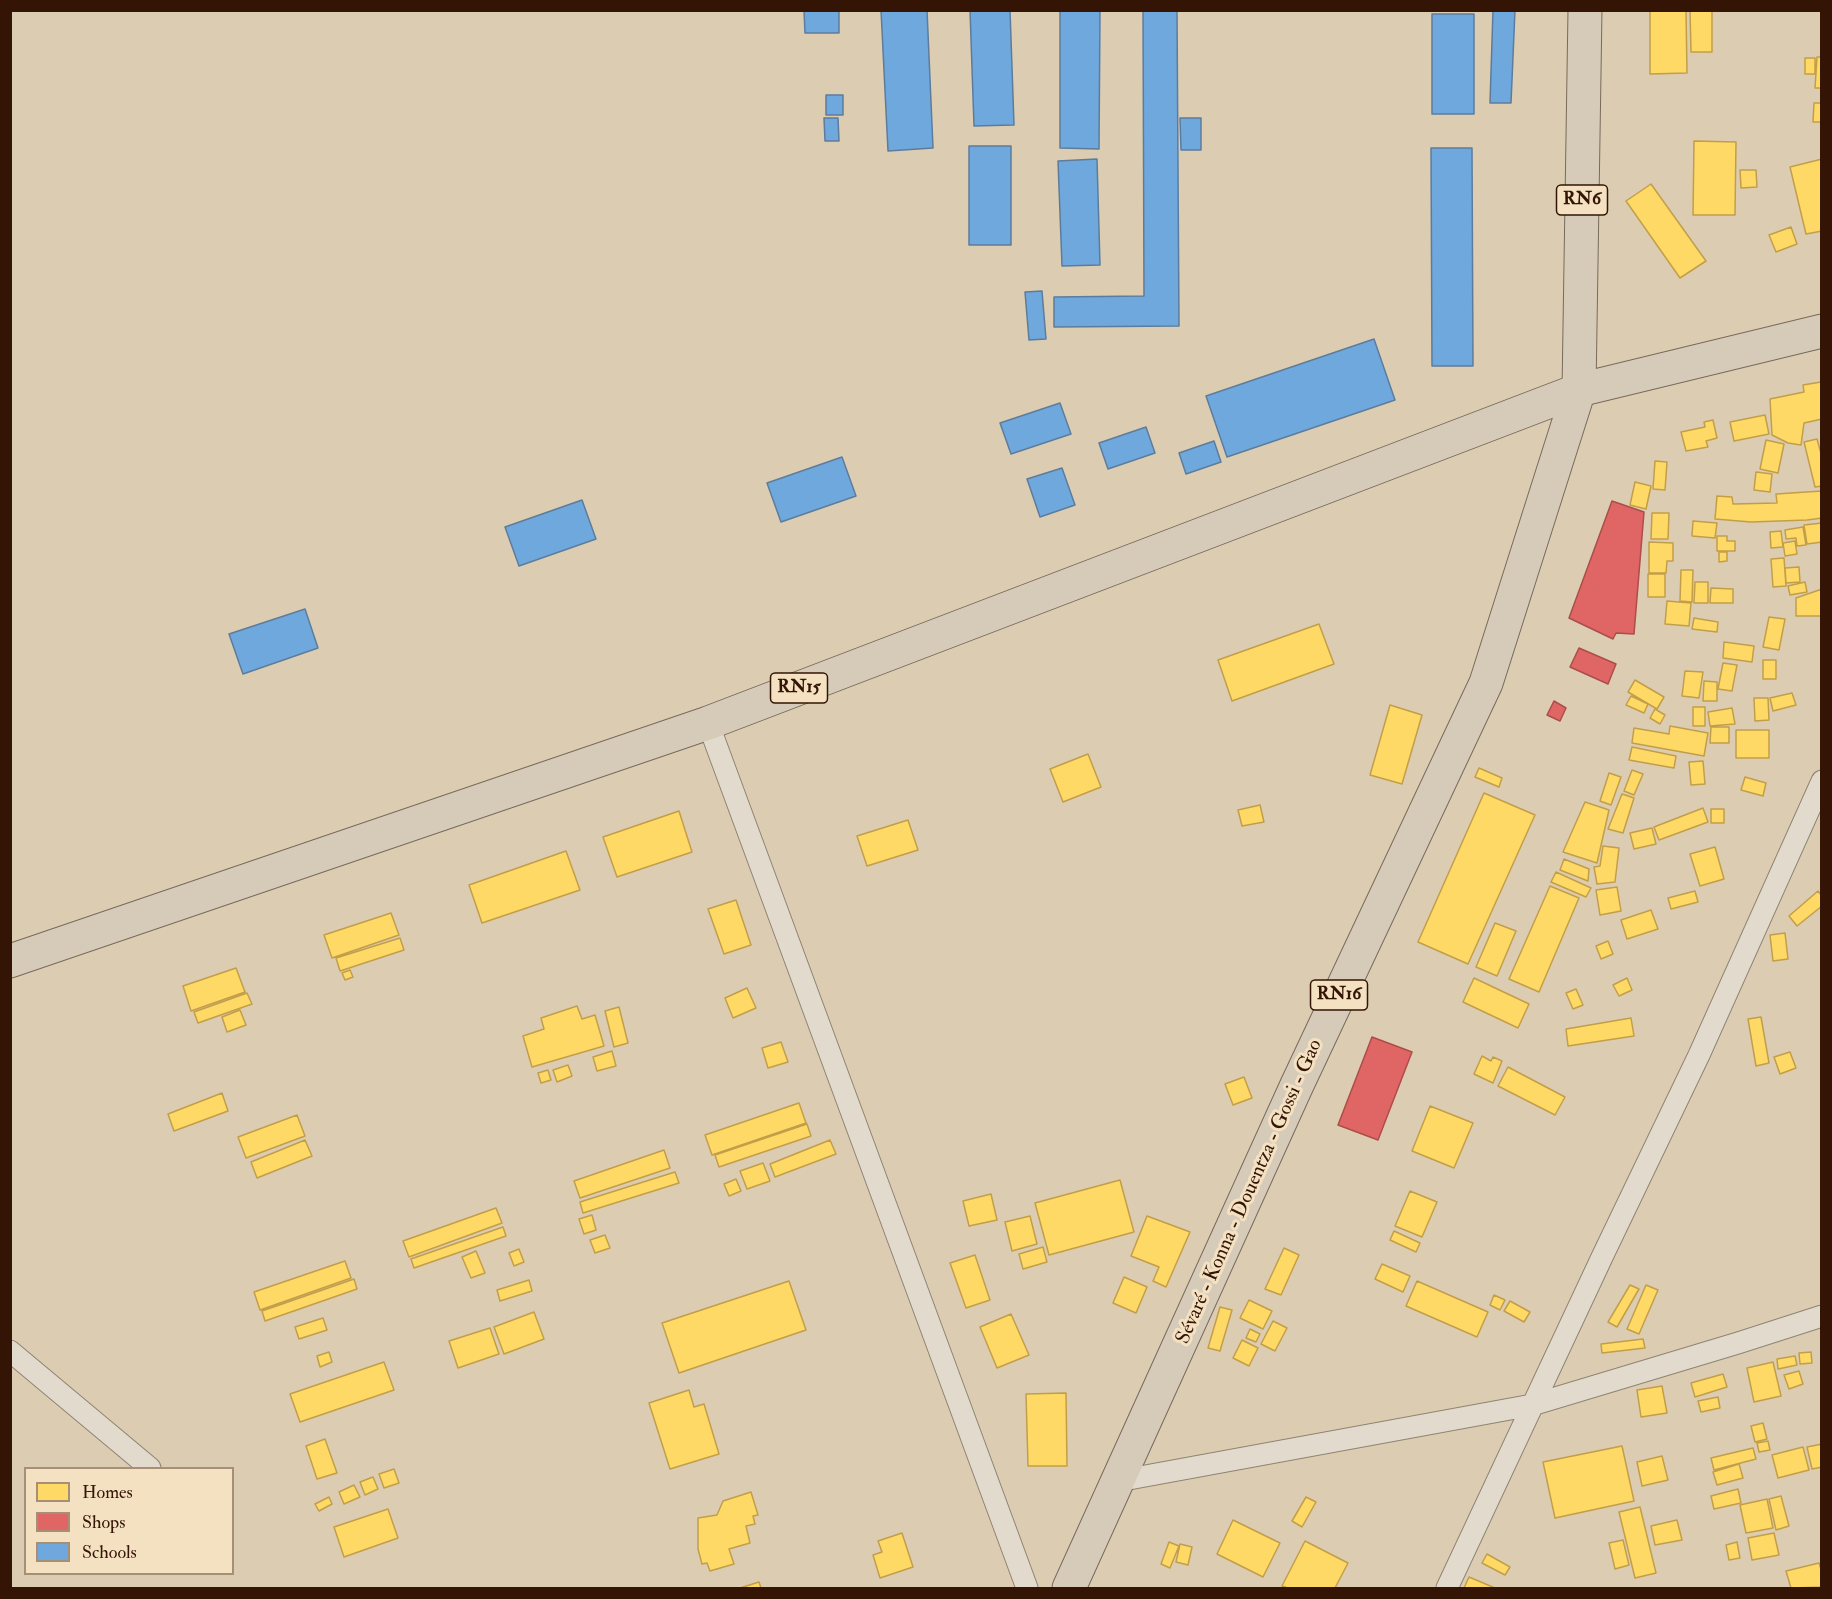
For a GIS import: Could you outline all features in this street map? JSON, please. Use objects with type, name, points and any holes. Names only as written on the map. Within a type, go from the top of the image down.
[{"type":"main road","name":"RN6","points":[[1579,390],[1585,10]]},
{"type":"main road","points":[[1579,390],[1821,331]]},
{"type":"main road","name":"RN15","points":[[10,961],[708,723],[1579,390]]},
{"type":"main road","name":"Sévaré - Konna - Douentza - Gossi - Gao","points":[[1069,1588],[1296,1087],[1486,683],[1579,390]]},
{"type":"street","points":[[708,723],[1027,1588]]},
{"type":"street","points":[[1447,1588],[1699,1055],[1821,781]]},
{"type":"street","points":[[1118,1481],[1532,1405],[1821,1316]]},
{"type":"street","points":[[10,1351],[149,1467]]},
{"type":"building: Homes","points":[[1650,10],[1686,10],[1687,73],[1650,74]]},
{"type":"building: Homes","points":[[1690,10],[1712,10],[1712,52],[1691,52]]},
{"type":"building: Homes","points":[[1817,57],[1822,57],[1822,88],[1815,88]]},
{"type":"building: Homes","points":[[1805,58],[1815,58],[1815,74],[1805,74]]},
{"type":"building: Homes","points":[[1814,103],[1822,103],[1822,122],[1813,122]]},
{"type":"building: Homes","points":[[1694,141],[1736,142],[1735,215],[1693,215]]},
{"type":"building: Homes","points":[[1822,159],[1822,231],[1806,234],[1790,167]]},
{"type":"building: Homes","points":[[1740,170],[1756,170],[1757,187],[1741,188]]},
{"type":"building: Homes","points":[[1651,184],[1706,261],[1680,278],[1626,201]]},
{"type":"building: Homes","points":[[1791,227],[1797,244],[1776,252],[1769,235]]},
{"type":"building: Homes","points":[[1821,382],[1822,419],[1804,423],[1801,445],[1788,443],[1772,435],[1770,399],[1804,392],[1803,385]]},
{"type":"building: Homes","points":[[1765,415],[1769,434],[1734,441],[1730,422]]},
{"type":"building: Homes","points":[[1713,420],[1717,438],[1706,441],[1708,447],[1686,451],[1681,432],[1705,427],[1704,422]]},
{"type":"building: Homes","points":[[1817,439],[1822,457],[1822,486],[1815,487],[1804,442]]},
{"type":"building: Homes","points":[[1766,440],[1784,444],[1778,473],[1760,469]]},
{"type":"building: Homes","points":[[1655,461],[1667,462],[1665,490],[1653,489]]},
{"type":"building: Homes","points":[[1756,472],[1772,474],[1770,492],[1754,490]]},
{"type":"building: Homes","points":[[1635,482],[1651,486],[1646,509],[1630,505]]},
{"type":"building: Homes","points":[[1822,491],[1822,518],[1751,522],[1715,519],[1717,496],[1732,497],[1733,504],[1777,503],[1776,494]]},
{"type":"building: Homes","points":[[1652,513],[1669,513],[1668,539],[1651,539]]},
{"type":"building: Homes","points":[[1693,521],[1717,523],[1715,538],[1692,536]]},
{"type":"building: Homes","points":[[1822,523],[1822,542],[1807,544],[1804,525]]},
{"type":"building: Homes","points":[[1803,527],[1806,545],[1797,546],[1796,538],[1786,539],[1785,530]]},
{"type":"building: Homes","points":[[1781,531],[1783,547],[1771,548],[1770,532]]},
{"type":"building: Homes","points":[[1717,536],[1727,536],[1727,541],[1735,541],[1735,551],[1717,551]]},
{"type":"building: Homes","points":[[1795,541],[1797,554],[1785,556],[1783,543]]},
{"type":"building: Homes","points":[[1649,542],[1673,543],[1673,561],[1667,561],[1666,573],[1649,573]]},
{"type":"building: Homes","points":[[1719,552],[1727,552],[1727,561],[1719,562]]},
{"type":"building: Homes","points":[[1784,558],[1786,586],[1773,587],[1771,559]]},
{"type":"building: Homes","points":[[1799,567],[1800,582],[1786,583],[1785,568]]},
{"type":"building: Homes","points":[[1681,570],[1693,570],[1692,602],[1680,601]]},
{"type":"building: Homes","points":[[1648,574],[1665,574],[1665,597],[1648,597]]},
{"type":"building: Homes","points":[[1695,582],[1708,582],[1708,603],[1694,603]]},
{"type":"building: Homes","points":[[1805,582],[1807,592],[1790,595],[1788,586]]},
{"type":"building: Homes","points":[[1711,588],[1733,589],[1733,603],[1710,603]]},
{"type":"building: Homes","points":[[1822,589],[1822,616],[1796,616],[1796,598]]},
{"type":"building: Homes","points":[[1667,601],[1691,603],[1689,626],[1665,624]]},
{"type":"building: Homes","points":[[1769,617],[1785,619],[1779,650],[1763,647]]},
{"type":"building: Homes","points":[[1694,618],[1718,622],[1717,632],[1692,629]]},
{"type":"building: Homes","points":[[1319,624],[1334,664],[1232,701],[1218,660]]},
{"type":"building: Homes","points":[[1724,642],[1754,646],[1752,662],[1723,658]]},
{"type":"building: Homes","points":[[1763,660],[1776,660],[1776,679],[1763,679]]},
{"type":"building: Homes","points":[[1723,663],[1737,665],[1732,691],[1718,689]]},
{"type":"building: Homes","points":[[1685,671],[1703,672],[1699,698],[1682,696]]},
{"type":"building: Homes","points":[[1635,680],[1664,697],[1657,709],[1628,692]]},
{"type":"building: Homes","points":[[1704,681],[1717,682],[1717,701],[1703,701]]},
{"type":"building: Homes","points":[[1792,693],[1796,705],[1773,711],[1770,698]]},
{"type":"building: Homes","points":[[1631,696],[1648,704],[1644,713],[1626,705]]},
{"type":"building: Homes","points":[[1754,698],[1768,698],[1769,720],[1755,721]]},
{"type":"building: Homes","points":[[1390,705],[1422,715],[1402,784],[1370,775]]},
{"type":"building: Homes","points":[[1693,707],[1705,707],[1705,726],[1693,726]]},
{"type":"building: Homes","points":[[1732,708],[1735,724],[1710,726],[1708,712]]},
{"type":"building: Homes","points":[[1655,709],[1665,715],[1660,724],[1650,718]]},
{"type":"building: Homes","points":[[1670,726],[1708,733],[1704,756],[1632,743],[1634,728],[1669,734]]},
{"type":"building: Homes","points":[[1711,727],[1729,727],[1729,743],[1710,743]]},
{"type":"building: Homes","points":[[1736,730],[1769,730],[1769,758],[1736,758]]},
{"type":"building: Homes","points":[[1632,747],[1676,756],[1674,768],[1629,760]]},
{"type":"building: Homes","points":[[1088,754],[1101,787],[1063,802],[1050,769]]},
{"type":"building: Homes","points":[[1703,761],[1705,784],[1691,785],[1689,762]]},
{"type":"building: Homes","points":[[1479,768],[1502,778],[1499,787],[1475,777]]},
{"type":"building: Homes","points":[[1632,770],[1643,774],[1634,795],[1624,791]]},
{"type":"building: Homes","points":[[1609,773],[1621,777],[1611,805],[1600,801]]},
{"type":"building: Homes","points":[[1745,777],[1766,783],[1763,796],[1741,790]]},
{"type":"building: Homes","points":[[1484,793],[1535,815],[1468,964],[1418,942]]},
{"type":"building: Homes","points":[[1622,794],[1634,798],[1623,833],[1608,829]]},
{"type":"building: Homes","points":[[1585,802],[1609,810],[1597,863],[1563,852]]},
{"type":"building: Homes","points":[[1260,805],[1264,822],[1242,826],[1238,810]]},
{"type":"building: Homes","points":[[1703,808],[1708,822],[1659,840],[1654,827]]},
{"type":"building: Homes","points":[[1711,809],[1724,809],[1724,823],[1711,823]]},
{"type":"building: Homes","points":[[679,811],[692,852],[617,877],[603,837]]},
{"type":"building: Homes","points":[[908,820],[918,850],[867,866],[857,836]]},
{"type":"building: Homes","points":[[1652,828],[1656,844],[1634,849],[1630,833]]},
{"type":"building: Homes","points":[[1603,846],[1619,848],[1615,882],[1597,884],[1594,867],[1600,866]]},
{"type":"building: Homes","points":[[1715,847],[1724,879],[1700,886],[1690,854]]},
{"type":"building: Homes","points":[[566,851],[580,890],[482,923],[469,885]]},
{"type":"building: Homes","points":[[1564,859],[1589,869],[1588,881],[1560,870]]},
{"type":"building: Homes","points":[[1556,872],[1591,888],[1586,897],[1551,882]]},
{"type":"building: Homes","points":[[1550,886],[1579,898],[1539,992],[1509,979]]},
{"type":"building: Homes","points":[[1617,887],[1621,911],[1600,915],[1596,890]]},
{"type":"building: Homes","points":[[1695,891],[1698,902],[1671,909],[1668,898]]},
{"type":"building: Homes","points":[[1818,891],[1822,896],[1822,906],[1797,926],[1789,916]]},
{"type":"building: Homes","points":[[736,900],[751,945],[724,954],[708,909]]},
{"type":"building: Homes","points":[[1651,910],[1658,929],[1627,939],[1621,920]]},
{"type":"building: Homes","points":[[391,913],[399,935],[332,958],[324,935]]},
{"type":"building: Homes","points":[[1495,923],[1516,931],[1497,976],[1476,967]]},
{"type":"building: Homes","points":[[1785,933],[1788,959],[1773,961],[1770,935]]},
{"type":"building: Homes","points":[[400,938],[404,950],[340,971],[336,958]]},
{"type":"building: Homes","points":[[1608,941],[1613,954],[1601,959],[1596,946]]},
{"type":"building: Homes","points":[[236,968],[245,992],[191,1011],[183,986]]},
{"type":"building: Homes","points":[[350,970],[353,977],[345,980],[342,973]]},
{"type":"building: Homes","points":[[1474,978],[1529,1004],[1518,1028],[1463,1002]]},
{"type":"building: Homes","points":[[1627,978],[1632,990],[1619,996],[1613,985]]},
{"type":"building: Homes","points":[[747,988],[756,1008],[733,1018],[725,998]]},
{"type":"building: Homes","points":[[1576,989],[1583,1005],[1573,1009],[1566,993]]},
{"type":"building: Homes","points":[[247,993],[252,1004],[198,1023],[194,1012]]},
{"type":"building: Homes","points":[[577,1006],[582,1019],[595,1015],[604,1046],[532,1067],[523,1036],[544,1029],[541,1018]]},
{"type":"building: Homes","points":[[619,1007],[628,1043],[614,1047],[605,1011]]},
{"type":"building: Homes","points":[[240,1010],[246,1025],[227,1032],[222,1017]]},
{"type":"building: Homes","points":[[1761,1017],[1769,1063],[1756,1066],[1748,1019]]},
{"type":"building: Homes","points":[[1631,1018],[1634,1036],[1568,1046],[1566,1029]]},
{"type":"building: Homes","points":[[781,1042],[788,1062],[768,1068],[762,1048]]},
{"type":"building: Homes","points":[[612,1051],[616,1066],[597,1071],[593,1057]]},
{"type":"building: Homes","points":[[1790,1052],[1796,1068],[1780,1074],[1774,1057]]},
{"type":"building: Homes","points":[[1482,1056],[1491,1061],[1493,1057],[1502,1061],[1493,1083],[1474,1074]]},
{"type":"building: Homes","points":[[568,1065],[572,1076],[557,1082],[553,1070]]},
{"type":"building: Homes","points":[[1508,1067],[1565,1097],[1555,1115],[1498,1086]]},
{"type":"building: Homes","points":[[548,1070],[551,1080],[541,1083],[538,1073]]},
{"type":"building: Homes","points":[[1244,1077],[1252,1098],[1233,1105],[1225,1084]]},
{"type":"building: Homes","points":[[222,1093],[228,1111],[174,1131],[168,1114]]},
{"type":"building: Homes","points":[[799,1103],[806,1123],[712,1155],[705,1135]]},
{"type":"building: Homes","points":[[1430,1106],[1473,1123],[1454,1168],[1412,1151]]},
{"type":"building: Homes","points":[[297,1115],[305,1136],[246,1158],[238,1137]]},
{"type":"building: Homes","points":[[807,1124],[811,1136],[719,1167],[715,1155]]},
{"type":"building: Homes","points":[[305,1140],[312,1156],[257,1178],[251,1162]]},
{"type":"building: Homes","points":[[830,1140],[836,1154],[775,1177],[770,1164]]},
{"type":"building: Homes","points":[[664,1150],[670,1168],[580,1198],[574,1181]]},
{"type":"building: Homes","points":[[763,1163],[770,1181],[747,1189],[740,1171]]},
{"type":"building: Homes","points":[[675,1172],[679,1183],[583,1213],[580,1202]]},
{"type":"building: Homes","points":[[736,1179],[741,1191],[729,1196],[724,1184]]},
{"type":"building: Homes","points":[[1120,1180],[1134,1232],[1049,1255],[1035,1203]]},
{"type":"building: Homes","points":[[1410,1191],[1437,1202],[1422,1237],[1395,1226]]},
{"type":"building: Homes","points":[[991,1194],[997,1220],[969,1226],[963,1201]]},
{"type":"building: Homes","points":[[496,1208],[502,1223],[409,1257],[403,1241]]},
{"type":"building: Homes","points":[[592,1215],[596,1230],[584,1234],[579,1219]]},
{"type":"building: Homes","points":[[1030,1216],[1037,1244],[1012,1251],[1005,1222]]},
{"type":"building: Homes","points":[[1147,1216],[1190,1232],[1166,1287],[1153,1281],[1159,1267],[1131,1256]]},
{"type":"building: Homes","points":[[503,1227],[506,1236],[414,1268],[411,1259]]},
{"type":"building: Homes","points":[[1394,1231],[1420,1243],[1416,1252],[1390,1240]]},
{"type":"building: Homes","points":[[605,1235],[610,1248],[595,1253],[590,1240]]},
{"type":"building: Homes","points":[[1043,1247],[1047,1262],[1023,1269],[1019,1254]]},
{"type":"building: Homes","points":[[1284,1248],[1299,1255],[1281,1295],[1265,1289]]},
{"type":"building: Homes","points":[[519,1249],[524,1262],[514,1266],[509,1253]]},
{"type":"building: Homes","points":[[476,1251],[485,1273],[471,1278],[462,1257]]},
{"type":"building: Homes","points":[[975,1255],[990,1300],[966,1308],[950,1263]]},
{"type":"building: Homes","points":[[345,1261],[351,1278],[260,1310],[254,1292]]},
{"type":"building: Homes","points":[[1382,1264],[1410,1276],[1403,1292],[1375,1279]]},
{"type":"building: Homes","points":[[1124,1277],[1147,1287],[1136,1313],[1113,1303]]},
{"type":"building: Homes","points":[[354,1279],[357,1289],[265,1321],[262,1311]]},
{"type":"building: Homes","points":[[529,1280],[532,1291],[500,1301],[497,1290]]},
{"type":"building: Homes","points":[[789,1281],[806,1330],[679,1373],[662,1323]]},
{"type":"building: Homes","points":[[1417,1281],[1488,1312],[1477,1337],[1406,1306]]},
{"type":"building: Homes","points":[[1630,1285],[1639,1289],[1617,1327],[1608,1322]]},
{"type":"building: Homes","points":[[1646,1285],[1658,1290],[1639,1334],[1627,1329]]},
{"type":"building: Homes","points":[[1494,1295],[1505,1300],[1500,1310],[1490,1305]]},
{"type":"building: Homes","points":[[1249,1300],[1272,1311],[1263,1329],[1240,1318]]},
{"type":"building: Homes","points":[[1510,1301],[1530,1312],[1524,1322],[1504,1311]]},
{"type":"building: Homes","points":[[1220,1307],[1232,1310],[1220,1351],[1208,1348]]},
{"type":"building: Homes","points":[[534,1312],[544,1339],[504,1354],[494,1327]]},
{"type":"building: Homes","points":[[1011,1314],[1029,1355],[997,1368],[980,1327]]},
{"type":"building: Homes","points":[[323,1318],[327,1330],[299,1339],[295,1327]]},
{"type":"building: Homes","points":[[1273,1321],[1287,1328],[1275,1351],[1261,1344]]},
{"type":"building: Homes","points":[[490,1328],[499,1354],[458,1368],[449,1341]]},
{"type":"building: Homes","points":[[1250,1329],[1260,1334],[1256,1342],[1246,1338]]},
{"type":"building: Homes","points":[[1643,1339],[1645,1348],[1602,1353],[1601,1344]]},
{"type":"building: Homes","points":[[1242,1340],[1258,1348],[1249,1366],[1233,1358]]},
{"type":"building: Homes","points":[[329,1352],[332,1362],[320,1367],[317,1356]]},
{"type":"building: Homes","points":[[1811,1352],[1812,1363],[1800,1364],[1799,1353]]},
{"type":"building: Homes","points":[[1795,1356],[1797,1365],[1778,1369],[1777,1359]]},
{"type":"building: Homes","points":[[384,1362],[394,1390],[300,1422],[290,1394]]},
{"type":"building: Homes","points":[[1773,1362],[1781,1396],[1754,1402],[1747,1368]]},
{"type":"building: Homes","points":[[1799,1371],[1803,1384],[1789,1389],[1784,1375]]},
{"type":"building: Homes","points":[[1723,1374],[1727,1387],[1695,1397],[1691,1383]]},
{"type":"building: Homes","points":[[1662,1386],[1667,1413],[1641,1417],[1637,1390]]},
{"type":"building: Homes","points":[[689,1390],[694,1407],[704,1404],[719,1454],[670,1469],[649,1403]]},
{"type":"building: Homes","points":[[1066,1393],[1067,1466],[1028,1466],[1026,1394]]},
{"type":"building: Homes","points":[[1718,1397],[1720,1408],[1701,1412],[1698,1401]]},
{"type":"building: Homes","points":[[1763,1423],[1767,1439],[1755,1442],[1751,1426]]},
{"type":"building: Homes","points":[[325,1439],[337,1473],[317,1479],[306,1446]]},
{"type":"building: Homes","points":[[1768,1441],[1770,1450],[1759,1452],[1757,1443]]},
{"type":"building: Homes","points":[[1822,1444],[1822,1467],[1812,1469],[1807,1447]]},
{"type":"building: Homes","points":[[1622,1446],[1634,1501],[1555,1518],[1543,1462]]},
{"type":"building: Homes","points":[[1803,1447],[1809,1470],[1778,1478],[1772,1455]]},
{"type":"building: Homes","points":[[1753,1448],[1756,1459],[1714,1470],[1711,1458]]},
{"type":"building: Homes","points":[[1662,1456],[1668,1480],[1642,1486],[1637,1462]]},
{"type":"building: Homes","points":[[1739,1464],[1743,1478],[1717,1485],[1713,1472]]},
{"type":"building: Homes","points":[[394,1469],[399,1483],[384,1488],[379,1474]]},
{"type":"building: Homes","points":[[373,1477],[378,1489],[365,1495],[360,1482]]},
{"type":"building: Homes","points":[[354,1485],[360,1497],[344,1504],[339,1492]]},
{"type":"building: Homes","points":[[1738,1489],[1741,1503],[1714,1509],[1711,1496]]},
{"type":"building: Homes","points":[[751,1492],[758,1515],[753,1516],[755,1524],[746,1526],[750,1543],[729,1549],[734,1564],[710,1571],[707,1563],[702,1564],[698,1549],[698,1518],[717,1515],[723,1501]]},
{"type":"building: Homes","points":[[1781,1496],[1789,1526],[1776,1530],[1769,1499]]},
{"type":"building: Homes","points":[[329,1497],[332,1504],[319,1511],[315,1504]]},
{"type":"building: Homes","points":[[1306,1497],[1316,1502],[1302,1527],[1292,1521]]},
{"type":"building: Homes","points":[[1767,1499],[1773,1528],[1746,1533],[1740,1505]]},
{"type":"building: Homes","points":[[1640,1507],[1656,1573],[1635,1578],[1619,1512]]},
{"type":"building: Homes","points":[[388,1509],[398,1538],[344,1557],[334,1527]]},
{"type":"building: Homes","points":[[1233,1520],[1280,1543],[1263,1577],[1217,1554]]},
{"type":"building: Homes","points":[[1677,1520],[1682,1540],[1655,1545],[1651,1526]]},
{"type":"building: Homes","points":[[902,1533],[913,1567],[880,1578],[873,1555],[882,1552],[878,1541]]},
{"type":"building: Homes","points":[[1774,1533],[1779,1555],[1752,1560],[1748,1538]]},
{"type":"building: Homes","points":[[1623,1540],[1629,1565],[1615,1569],[1609,1543]]},
{"type":"building: Homes","points":[[1305,1541],[1348,1563],[1335,1588],[1282,1586]]},
{"type":"building: Homes","points":[[1169,1542],[1179,1546],[1170,1568],[1161,1564]]},
{"type":"building: Homes","points":[[1737,1542],[1740,1558],[1729,1560],[1726,1545]]},
{"type":"building: Homes","points":[[1180,1544],[1192,1547],[1188,1565],[1176,1562]]},
{"type":"building: Homes","points":[[1487,1554],[1510,1567],[1505,1575],[1482,1563]]},
{"type":"building: Homes","points":[[1819,1563],[1822,1587],[1791,1588],[1786,1571]]},
{"type":"building: Homes","points":[[1469,1577],[1495,1588],[1464,1588]]},
{"type":"building: Homes","points":[[759,1582],[761,1588],[740,1588]]},
{"type":"building: Shops","points":[[1612,501],[1644,512],[1634,634],[1616,633],[1613,639],[1569,618]]},
{"type":"building: Shops","points":[[1579,648],[1616,664],[1608,684],[1570,667]]},
{"type":"building: Shops","points":[[1554,701],[1566,708],[1560,721],[1547,715]]},
{"type":"building: Shops","points":[[1372,1037],[1412,1052],[1378,1140],[1338,1125]]},
{"type":"building: Schools","points":[[804,10],[839,10],[839,33],[805,33]]},
{"type":"building: Schools","points":[[881,10],[927,10],[933,148],[888,151]]},
{"type":"building: Schools","points":[[970,10],[1010,10],[1014,125],[974,126]]},
{"type":"building: Schools","points":[[1060,10],[1100,10],[1099,149],[1060,148]]},
{"type":"building: Schools","points":[[1143,10],[1177,10],[1179,326],[1054,327],[1054,297],[1144,296]]},
{"type":"building: Schools","points":[[1493,10],[1515,10],[1511,103],[1490,103]]},
{"type":"building: Schools","points":[[1432,14],[1474,14],[1474,114],[1432,114]]},
{"type":"building: Schools","points":[[826,95],[843,95],[843,115],[826,115]]},
{"type":"building: Schools","points":[[824,118],[838,118],[839,141],[825,141]]},
{"type":"building: Schools","points":[[1180,118],[1201,118],[1201,150],[1181,150]]},
{"type":"building: Schools","points":[[969,146],[1011,146],[1011,245],[969,245]]},
{"type":"building: Schools","points":[[1431,148],[1472,148],[1473,366],[1432,366]]},
{"type":"building: Schools","points":[[1097,159],[1100,265],[1062,266],[1058,161]]},
{"type":"building: Schools","points":[[1042,291],[1046,339],[1029,340],[1025,292]]},
{"type":"building: Schools","points":[[1374,339],[1395,400],[1227,457],[1206,396]]},
{"type":"building: Schools","points":[[1060,403],[1071,434],[1011,454],[1000,423]]},
{"type":"building: Schools","points":[[1146,427],[1155,453],[1108,469],[1099,443]]},
{"type":"building: Schools","points":[[1214,441],[1221,462],[1186,474],[1179,453]]},
{"type":"building: Schools","points":[[842,457],[856,496],[781,522],[767,483]]},
{"type":"building: Schools","points":[[1062,468],[1075,505],[1040,517],[1027,479]]},
{"type":"building: Schools","points":[[582,500],[596,539],[519,566],[505,527]]},
{"type":"building: Schools","points":[[305,609],[318,648],[243,674],[229,634]]}]
